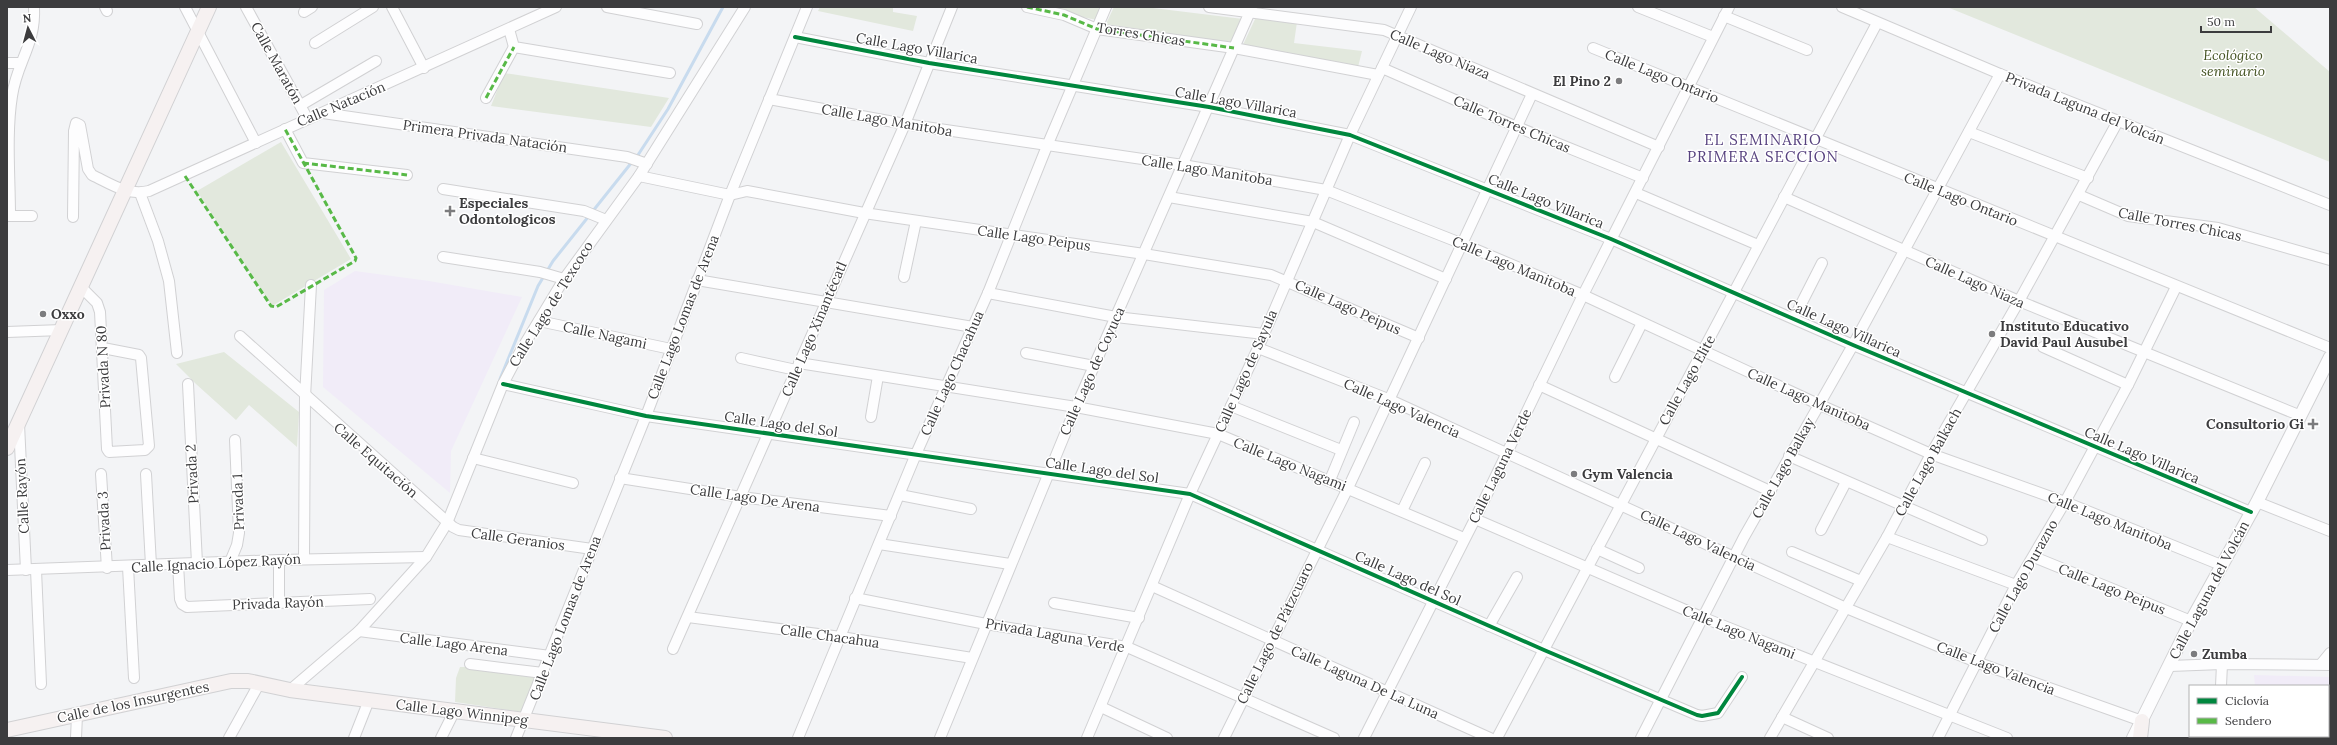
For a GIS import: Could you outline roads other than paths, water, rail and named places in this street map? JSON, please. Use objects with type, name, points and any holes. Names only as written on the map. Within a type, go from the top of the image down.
[{"type":"main road","points":[[7,448],[82,288],[124,191],[209,7]]},
{"type":"main road","name":"Calle de los Insurgentes","points":[[7,730],[231,681],[248,681],[259,684]]},
{"type":"main road","name":"Calle Lago Winnipeg","points":[[259,684],[290,690],[454,712],[665,738]]},
{"type":"main road","points":[[2140,738],[2142,721]]},
{"type":"street","points":[[32,216],[9,216],[11,102],[21,63],[32,36],[34,7]]},
{"type":"street","points":[[185,7],[199,30],[256,142]]},
{"type":"street","name":"Calle Maratón","points":[[246,7],[308,118]]},
{"type":"street","points":[[315,43],[373,7]]},
{"type":"street","name":"Calle Natación","points":[[124,191],[140,193],[186,176],[308,118],[323,113],[424,68],[556,7]]},
{"type":"street","points":[[606,7],[697,24]]},
{"type":"street","name":"Calle Lago de Texcoco","points":[[290,690],[359,631],[426,557],[447,523],[512,364],[539,321],[561,278],[639,176],[640,161],[745,7]]},
{"type":"street","name":"Calle Lago Lomas de Arena","points":[[516,738],[544,673],[620,478],[646,416],[730,195],[807,7]]},
{"type":"street","name":"Calle Lago Xinantécatl","points":[[673,649],[769,434],[904,124],[952,7]]},
{"type":"street","name":"Torres Chicas","points":[[1027,7],[1064,15],[1097,29],[1234,48]]},
{"type":"street","name":"Calle Lago Chacahua","points":[[798,738],[916,454],[1013,234],[1047,146],[1106,7]]},
{"type":"street","name":"Calle Lago Niaza","points":[[1209,7],[1251,9],[1378,29],[1398,35],[1532,94],[1659,147]]},
{"type":"street","name":"Calle Lago de Sayula","points":[[1087,738],[1127,647],[1190,494],[1258,348],[1350,135],[1411,7]]},
{"type":"street","points":[[1638,7],[1713,37]]},
{"type":"street","name":"Privada Laguna del Volcán","points":[[1842,7],[2000,74],[2330,204]]},
{"type":"street","points":[[395,8],[424,68]]},
{"type":"street","name":"Calle Lago de Coyuca","points":[[940,738],[1010,564],[1076,407],[1251,9]]},
{"type":"street","points":[[1726,11],[1807,50]]},
{"type":"street","name":"Calle Laguna Verde","points":[[1364,738],[1386,691],[1475,519],[1583,295],[1636,193],[1726,11]]},
{"type":"street","name":"Calle Lago Elite","points":[[1497,738],[1586,568],[1703,351],[1758,244],[1877,23]]},
{"type":"street","points":[[486,98],[514,47],[509,29]]},
{"type":"street","name":"Calle Lago Villarica","points":[[795,37],[929,63],[1209,107],[1350,135],[1611,239],[1853,345],[2095,447],[2254,507],[2330,531]]},
{"type":"street","points":[[514,47],[670,73]]},
{"type":"street","name":"Calle Torres Chicas","points":[[1234,48],[1380,71],[1643,178]]},
{"type":"street","name":"Calle Lago Ontario","points":[[1593,48],[1688,86],[1814,140],[2330,348]]},
{"type":"street","points":[[301,105],[376,61]]},
{"type":"street","points":[[7,63],[21,63]]},
{"type":"street","name":"Calle Lago Balkay","points":[[1641,738],[1788,456],[1853,345],[2000,74]]},
{"type":"street","name":"Calle Lago de Pátzcuaro","points":[[1224,738],[1271,640],[1348,488],[1532,94]]},
{"type":"street","name":"Calle Lago Manitoba","points":[[769,99],[904,124],[1183,165],[1326,190],[1463,244],[1583,295],[1818,404],[1931,454],[2065,502],[2221,565]]},
{"type":"street","name":"Primera Privada Natación","points":[[323,113],[640,161]]},
{"type":"street","name":"Calle Lago Balkach","points":[[1770,738],[1887,537],[1931,454],[2079,195],[2118,121]]},
{"type":"street","points":[[73,217],[74,131],[75,124],[78,122],[90,173],[124,191]]},
{"type":"street","points":[[284,129],[303,163],[407,175]]},
{"type":"street","points":[[1969,132],[2088,178]]},
{"type":"street","name":"Calle Lago Peipus","points":[[639,176],[730,195],[747,191],[864,213],[1013,234],[1263,273],[1287,280],[1419,338]]},
{"type":"street","points":[[443,189],[586,211],[606,220]]},
{"type":"street","points":[[140,193],[158,241],[169,281],[177,353]]},
{"type":"street","points":[[1636,193],[1758,244]]},
{"type":"street","name":"Calle Torres Chicas","points":[[2079,195],[2128,216],[2218,228],[2330,260]]},
{"type":"street","name":"Calle Lago Niaza","points":[[1784,196],[1904,251],[2019,301],[2301,416]]},
{"type":"street","points":[[1169,197],[1313,222],[1446,279]]},
{"type":"street","points":[[904,277],[916,221]]},
{"type":"street","points":[[442,257],[542,272],[561,278]]},
{"type":"street","points":[[1794,318],[1822,263]]},
{"type":"street","points":[[697,280],[973,327]]},
{"type":"street","points":[[304,559],[305,397],[311,285]]},
{"type":"street","name":"Calle Lago Durazno","points":[[1938,738],[2016,585],[2034,557],[2065,502],[2128,385],[2176,287]]},
{"type":"street","name":"Privada N 80","points":[[82,288],[99,307],[103,348],[106,446],[109,452],[142,451],[148,446],[141,358],[139,355],[103,348]]},
{"type":"street","points":[[988,293],[1116,316],[1264,334]]},
{"type":"street","name":"Calle Nagami","points":[[539,321],[671,349]]},
{"type":"street","points":[[1615,377],[1642,323]]},
{"type":"street","points":[[7,332],[62,330]]},
{"type":"street","name":"Calle Equitación","points":[[240,336],[305,397],[447,523]]},
{"type":"street","points":[[2043,347],[2128,385]]},
{"type":"street","name":"Calle Lago Valencia","points":[[1258,348],[1388,400],[1506,454],[1621,504],[1734,558],[1846,608],[1976,662],[2142,721]]},
{"type":"street","points":[[1026,353],[1094,366]]},
{"type":"street","name":"Calle Lago Nagami","points":[[741,358],[798,367],[878,376],[1076,407],[1218,434],[1330,480],[1464,538]]},
{"type":"street","name":"Calle Laguna del Volcán","points":[[2133,738],[2191,621],[2254,507],[2329,364]]},
{"type":"street","points":[[871,416],[878,376]]},
{"type":"street","name":"Privada 2","points":[[188,384],[197,564]]},
{"type":"street","name":"Calle Lago del Sol","points":[[503,384],[646,416],[1190,494],[1433,600],[1661,702],[1702,716],[1718,713],[1742,677]]},
{"type":"street","points":[[1539,385],[1770,491]]},
{"type":"street","points":[[1231,406],[1341,450]]},
{"type":"street","name":"Calle Rayón","points":[[19,422],[41,684]]},
{"type":"street","points":[[1330,480],[1341,450],[1354,422]]},
{"type":"street","name":"Privada 1","points":[[230,562],[237,545],[239,533],[236,440]]},
{"type":"street","points":[[1788,456],[1982,540]]},
{"type":"street","points":[[473,458],[573,483]]},
{"type":"street","points":[[1402,511],[1425,462]]},
{"type":"street","name":"Privada 3","points":[[101,474],[107,568]]},
{"type":"street","points":[[146,474],[151,565]]},
{"type":"street","name":"Calle Lago De Arena","points":[[620,478],[741,497],[891,516]]},
{"type":"street","points":[[1821,530],[1846,482]]},
{"type":"street","points":[[900,495],[971,509]]},
{"type":"street","name":"Calle Lago Nagami","points":[[1475,519],[1704,618],[2007,738]]},
{"type":"street","name":"Calle Geranios","points":[[447,523],[459,530],[592,550]]},
{"type":"street","points":[[1887,537],[2016,585]]},
{"type":"street","points":[[879,544],[1010,564]]},
{"type":"street","points":[[1597,549],[1639,568]]},
{"type":"street","points":[[1792,552],[1861,581]]},
{"type":"street","name":"Calle Ignacio López Rayón","points":[[7,570],[107,568],[304,559],[426,557]]},
{"type":"street","name":"Calle Lago Peipus","points":[[2034,557],[2191,621]]},
{"type":"street","points":[[279,560],[279,603]]},
{"type":"street","name":"Privada Rayón","points":[[178,564],[180,600],[182,604],[187,606],[370,599]]},
{"type":"street","points":[[128,567],[134,678]]},
{"type":"street","points":[[1489,626],[1517,577]]},
{"type":"street","name":"Calle Laguna De La Luna","points":[[1152,586],[1490,738]]},
{"type":"street","name":"Privada Laguna Verde","points":[[855,598],[986,624],[1127,647],[1244,697],[1334,738]]},
{"type":"street","points":[[1054,603],[1139,618]]},
{"type":"street","name":"Calle Chacahua","points":[[688,617],[841,637],[972,658]]},
{"type":"street","name":"Calle Lago Arena","points":[[359,631],[550,656]]},
{"type":"street","points":[[2170,666],[2222,664],[2326,664],[2330,653]]},
{"type":"street","points":[[470,664],[544,673]]},
{"type":"street","points":[[2221,685],[2222,664]]},
{"type":"street","points":[[229,738],[259,684]]},
{"type":"street","points":[[354,738],[369,700]]},
{"type":"street","points":[[1101,707],[1167,738]]},
{"type":"street","points":[[442,738],[454,712]]},
{"type":"street","points":[[76,738],[77,715]]},
{"type":"street","points":[[1782,717],[1828,738]]},
{"type":"waterway","points":[[636,158],[668,109],[723,7]]},
{"type":"waterway","points":[[500,379],[538,286],[553,261],[632,162]]},
{"type":"place","name":"El Pino 2","points":[[1619,81]]},
{"type":"place","name":"Especiales Odontologicos","points":[[450,211]]},
{"type":"place","name":"Oxxo","points":[[43,314]]},
{"type":"place","name":"Instituto Educativo David Paul Ausubel","points":[[1992,334]]},
{"type":"place","name":"Consultorio Gi","points":[[2313,424]]},
{"type":"place","name":"Gym Valencia","points":[[1574,474]]},
{"type":"place","name":"Zumba","points":[[2194,654]]},
{"type":"district","name":"EL SEMINARIO PRIMERA SECCION","points":[[1763,148]]},
{"type":"park label","name":"Ecológico seminario","points":[[2233,64]]}]
